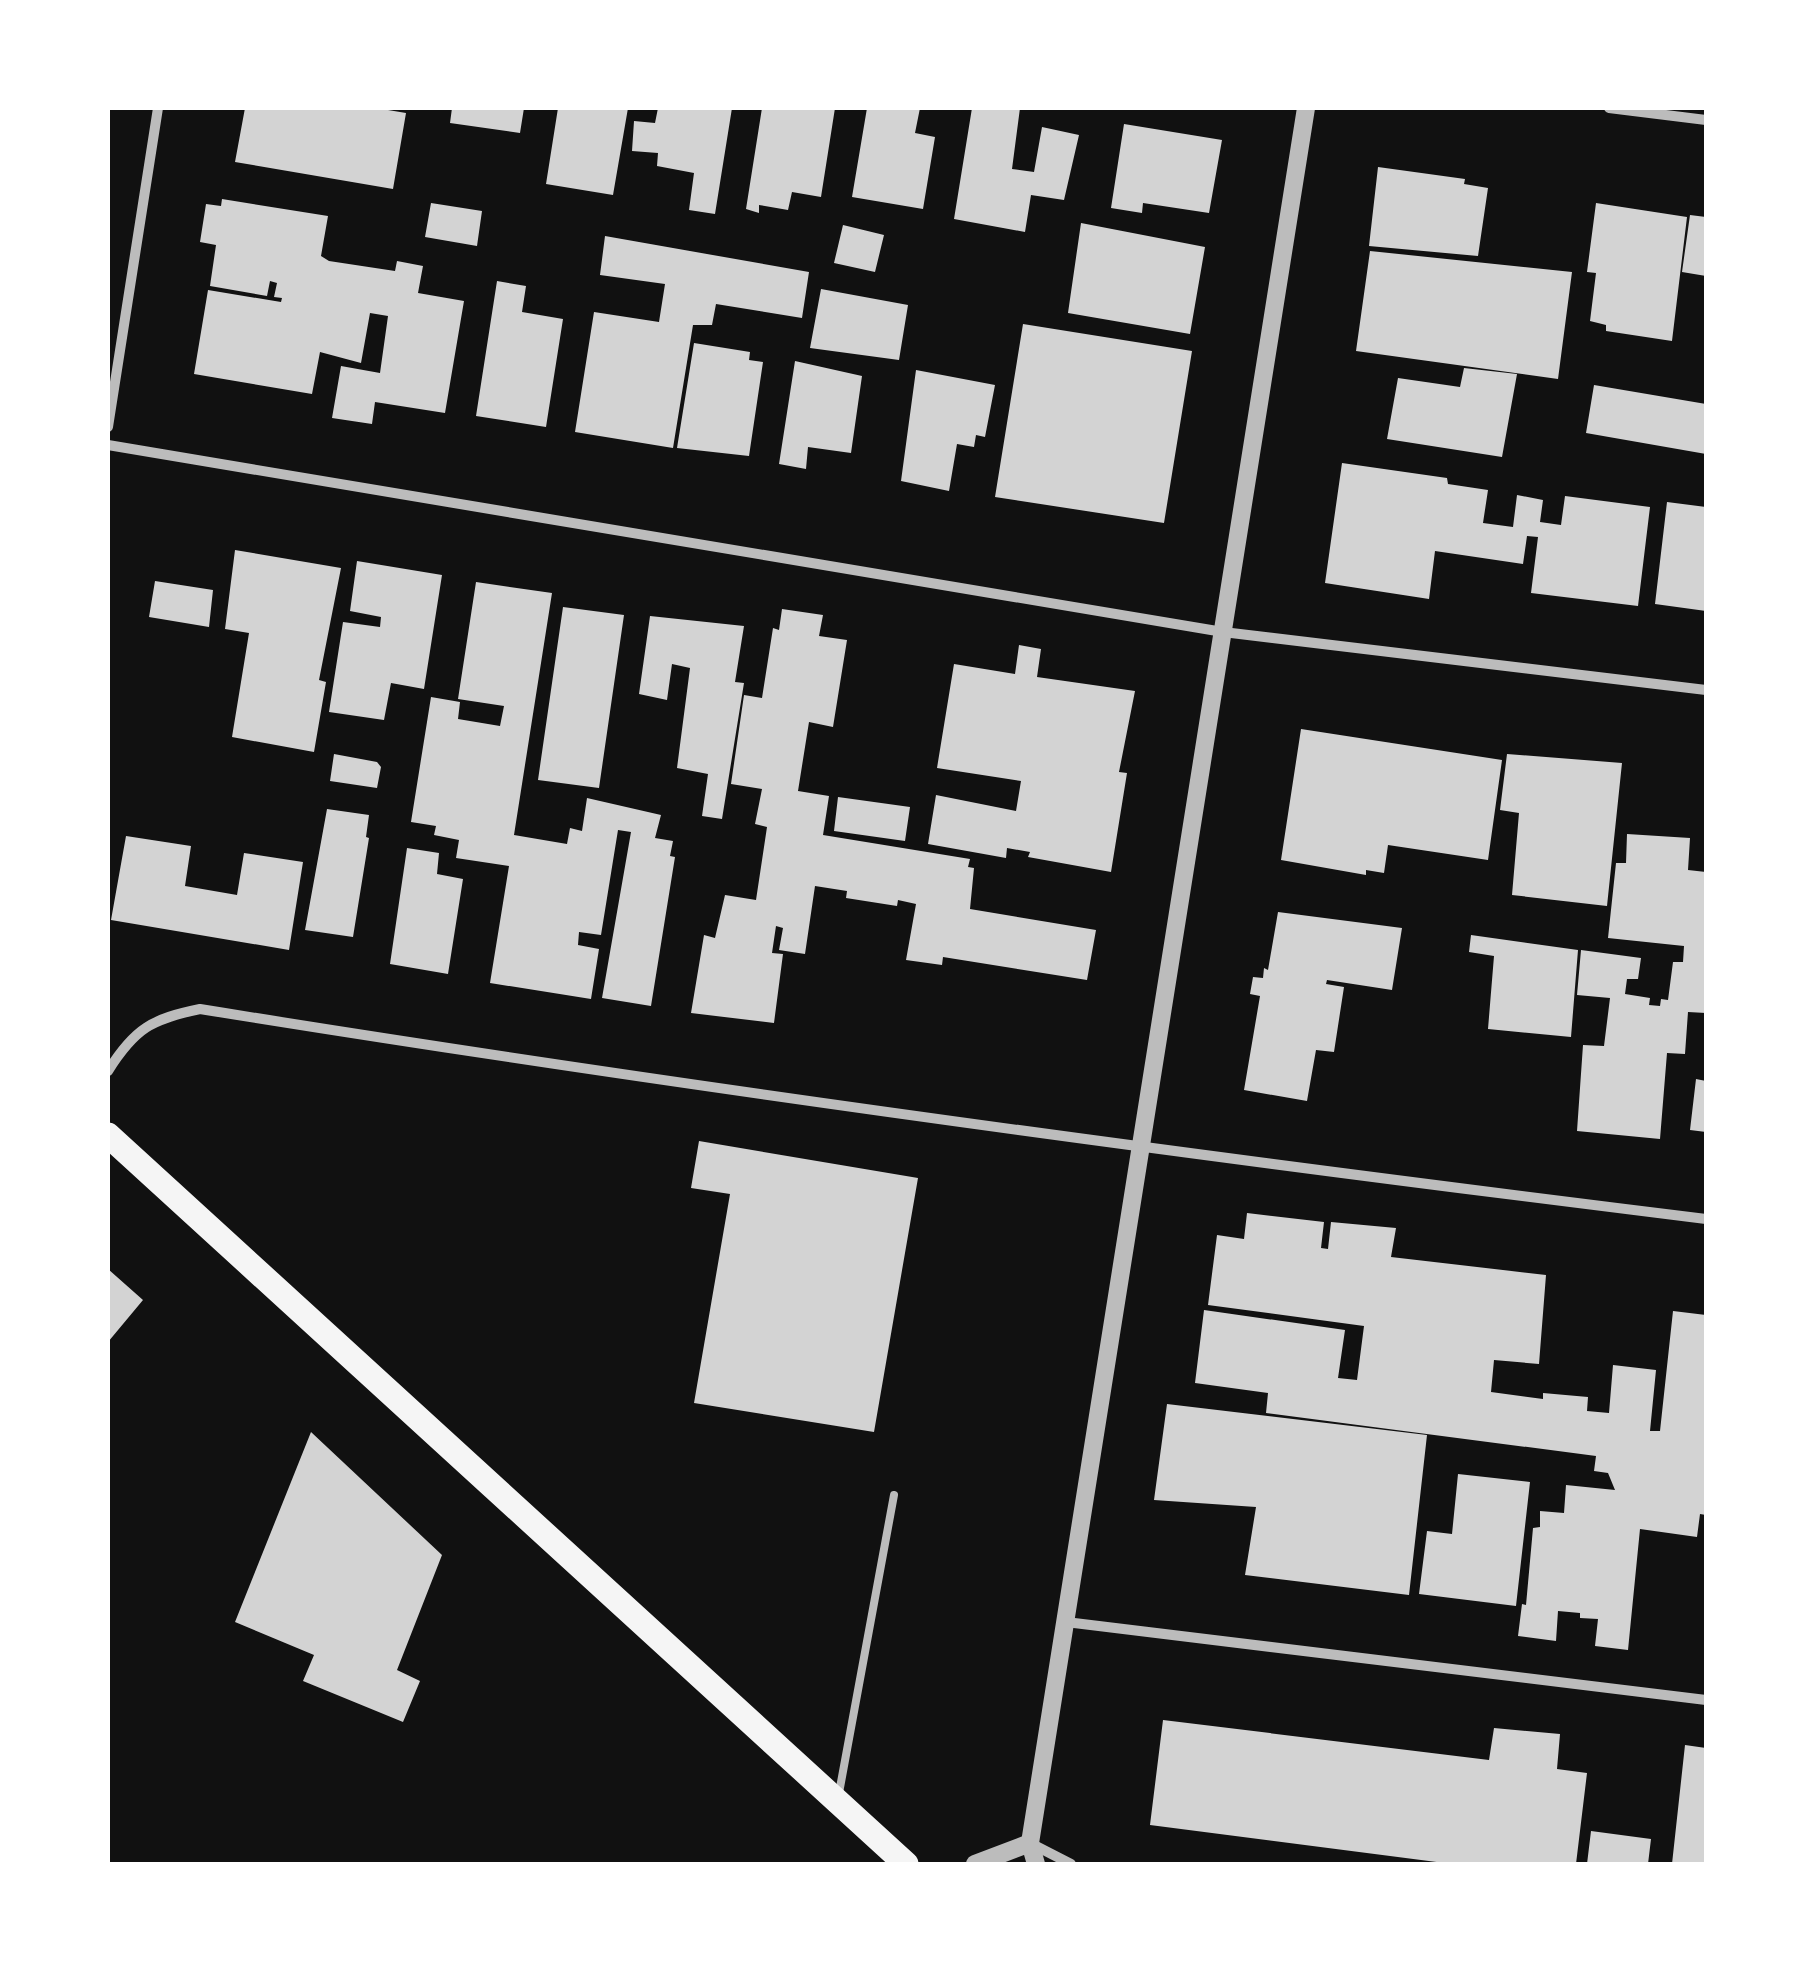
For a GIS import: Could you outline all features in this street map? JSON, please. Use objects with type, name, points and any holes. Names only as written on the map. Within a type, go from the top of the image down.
[{"type":"main road","points":[[108,1136],[906,1864]]},
{"type":"street","points":[[108,427],[158,108]]},
{"type":"street","points":[[1036,1864],[1030,1843],[1306,108]]},
{"type":"street","points":[[1609,108],[1706,120]]},
{"type":"street","points":[[108,445],[1223,632],[1706,690]]},
{"type":"street","points":[[108,1070],[126,1042],[158,1018],[200,1008],[516,1060],[1141,1149],[1706,1219]]},
{"type":"street","points":[[1066,1622],[1706,1700]]},
{"type":"street","points":[[975,1864],[1030,1843],[1071,1864]]},
{"type":"lane","points":[[837,1802],[894,1494]]},
{"type":"building","points":[[245,108],[376,108],[406,113],[393,189],[235,162]]},
{"type":"building","points":[[452,108],[524,108],[520,133],[450,123]]},
{"type":"building","points":[[558,108],[628,108],[613,195],[546,184]]},
{"type":"building","points":[[658,108],[732,108],[715,214],[689,210],[694,173],[657,166],[658,153],[632,151],[634,121],[655,123]]},
{"type":"building","points":[[762,108],[835,108],[821,197],[792,192],[788,210],[759,205],[759,213],[746,209]]},
{"type":"building","points":[[867,108],[920,108],[915,133],[935,137],[923,209],[852,197]]},
{"type":"building","points":[[972,108],[1020,108],[1012,169],[1034,172],[1042,127],[1079,135],[1064,200],[1031,195],[1025,232],[954,219]]},
{"type":"building","points":[[1124,124],[1222,140],[1209,213],[1143,203],[1142,213],[1111,208]]},
{"type":"building","points":[[1378,167],[1465,179],[1464,184],[1488,188],[1478,256],[1369,246]]},
{"type":"building","points":[[222,199],[328,216],[321,256],[329,261],[395,271],[397,261],[423,266],[418,293],[464,301],[445,413],[375,402],[372,424],[332,418],[341,366],[380,373],[388,316],[370,313],[361,363],[320,352],[312,394],[194,374],[208,290],[281,302],[282,298],[274,297],[277,283],[270,281],[267,296],[210,286],[216,245],[200,242],[206,204],[221,206]]},
{"type":"building","points":[[431,203],[482,211],[477,246],[425,237]]},
{"type":"building","points":[[1596,203],[1687,217],[1672,341],[1606,331],[1606,325],[1590,321],[1596,273],[1587,272]]},
{"type":"building","points":[[1690,215],[1706,217],[1706,276],[1682,272]]},
{"type":"building","points":[[1081,223],[1205,247],[1190,334],[1068,313]]},
{"type":"building","points":[[843,225],[884,235],[875,272],[834,263]]},
{"type":"building","points":[[605,236],[809,272],[802,318],[716,304],[712,325],[693,325],[673,448],[575,432],[594,312],[659,322],[665,284],[600,275]]},
{"type":"building","points":[[1370,251],[1572,272],[1558,379],[1356,351]]},
{"type":"building","points":[[497,281],[526,286],[522,312],[563,319],[546,427],[476,416]]},
{"type":"building","points":[[821,289],[908,305],[899,360],[810,348]]},
{"type":"building","points":[[1023,324],[1192,351],[1164,523],[995,497]]},
{"type":"building","points":[[694,343],[750,352],[749,360],[763,362],[749,456],[677,448]]},
{"type":"building","points":[[795,361],[862,376],[851,453],[808,447],[806,469],[779,464]]},
{"type":"building","points":[[1464,368],[1517,374],[1502,457],[1387,439],[1398,378],[1460,387]]},
{"type":"building","points":[[916,370],[995,385],[985,437],[976,435],[974,447],[957,444],[949,491],[901,481]]},
{"type":"building","points":[[1594,385],[1706,404],[1706,454],[1586,433]]},
{"type":"building","points":[[1342,463],[1447,478],[1448,484],[1488,490],[1483,523],[1513,527],[1517,495],[1543,500],[1540,522],[1561,525],[1565,496],[1650,507],[1638,606],[1531,593],[1538,537],[1527,536],[1523,564],[1435,551],[1429,599],[1325,583]]},
{"type":"building","points":[[1667,502],[1706,507],[1706,611],[1655,604]]},
{"type":"building","points":[[235,550],[341,568],[319,680],[326,682],[314,752],[232,737],[249,633],[225,629]]},
{"type":"building","points":[[357,561],[442,575],[424,689],[391,683],[384,720],[329,712],[343,622],[380,627],[381,617],[350,611]]},
{"type":"building","points":[[155,581],[213,590],[209,627],[149,617]]},
{"type":"building","points":[[476,582],[552,593],[514,835],[567,844],[570,828],[582,831],[587,798],[661,815],[655,838],[673,841],[670,856],[675,857],[651,1006],[602,998],[631,832],[618,830],[601,935],[579,932],[578,945],[599,949],[591,999],[490,983],[509,866],[456,858],[459,840],[434,835],[436,826],[411,822],[431,697],[460,702],[458,719],[500,726],[504,706],[458,699]]},
{"type":"building","points":[[563,607],[624,615],[599,788],[538,780]]},
{"type":"building","points":[[782,609],[823,615],[819,636],[847,640],[833,727],[809,722],[798,791],[829,796],[823,835],[970,859],[968,867],[974,868],[970,909],[1096,930],[1087,980],[943,957],[942,965],[906,960],[916,904],[898,900],[897,906],[846,898],[847,891],[815,886],[805,954],[779,950],[783,928],[776,926],[772,953],[783,954],[774,1023],[691,1013],[704,935],[715,938],[725,895],[756,900],[767,827],[755,824],[762,789],[731,784],[744,695],[762,698],[773,628],[779,630]]},
{"type":"building","points":[[650,616],[744,626],[735,682],[744,683],[722,819],[702,816],[708,774],[677,768],[690,668],[672,664],[667,700],[639,694]]},
{"type":"building","points":[[1019,645],[1041,649],[1037,677],[1135,691],[1119,772],[1127,773],[1111,872],[1028,857],[1030,852],[1007,848],[1006,858],[928,844],[936,795],[1016,811],[1021,781],[937,768],[954,664],[1015,674]]},
{"type":"building","points":[[1301,729],[1502,760],[1488,860],[1388,845],[1384,873],[1366,870],[1366,875],[1281,860]]},
{"type":"building","points":[[334,754],[377,762],[381,767],[377,788],[330,781]]},
{"type":"building","points":[[1507,754],[1622,763],[1607,906],[1512,895],[1519,813],[1500,810]]},
{"type":"building","points":[[838,797],[910,807],[905,841],[834,831]]},
{"type":"building","points":[[327,809],[369,815],[353,937],[305,930]]},
{"type":"building","points":[[1627,834],[1690,838],[1688,870],[1706,872],[1706,1013],[1688,1012],[1685,1054],[1667,1053],[1660,1139],[1577,1131],[1583,1045],[1604,1046],[1610,998],[1577,995],[1581,950],[1641,958],[1638,979],[1627,979],[1625,994],[1650,998],[1649,1005],[1660,1006],[1661,999],[1668,1000],[1673,962],[1683,962],[1684,946],[1608,938],[1616,863],[1626,863]]},
{"type":"building","points":[[126,836],[191,846],[185,886],[237,895],[244,853],[303,862],[289,950],[111,920]]},
{"type":"building","points":[[407,848],[439,853],[437,874],[463,879],[448,974],[390,964]]},
{"type":"building","points":[[1278,912],[1402,928],[1392,990],[1327,980],[1326,984],[1344,987],[1334,1052],[1316,1050],[1307,1101],[1244,1090],[1260,996],[1250,994],[1253,977],[1263,978],[1264,968],[1268,970]]},
{"type":"building","points":[[1471,935],[1578,950],[1571,1037],[1488,1029],[1494,956],[1469,952]]},
{"type":"building","points":[[1696,1079],[1706,1081],[1706,1132],[1690,1130]]},
{"type":"building","points":[[699,1141],[918,1178],[874,1432],[694,1403],[730,1194],[691,1188]]},
{"type":"building","points":[[1247,1213],[1324,1222],[1321,1248],[1328,1249],[1331,1222],[1396,1228],[1391,1257],[1546,1275],[1539,1364],[1494,1360],[1491,1392],[1543,1399],[1543,1393],[1588,1397],[1587,1411],[1609,1413],[1613,1365],[1656,1370],[1650,1431],[1660,1431],[1673,1311],[1706,1315],[1706,1515],[1700,1514],[1697,1537],[1640,1529],[1628,1650],[1595,1646],[1598,1619],[1580,1618],[1580,1613],[1558,1611],[1556,1641],[1518,1636],[1522,1604],[1526,1605],[1533,1528],[1540,1527],[1540,1511],[1564,1513],[1566,1485],[1615,1490],[1608,1473],[1594,1471],[1596,1456],[1266,1413],[1268,1393],[1195,1383],[1204,1310],[1345,1330],[1338,1378],[1357,1380],[1364,1326],[1208,1305],[1217,1235],[1244,1239]]},
{"type":"building","points":[[108,1269],[143,1300],[108,1342]]},
{"type":"building","points":[[1167,1404],[1427,1435],[1409,1595],[1245,1575],[1256,1507],[1154,1500]]},
{"type":"building","points":[[311,1432],[442,1555],[397,1670],[420,1681],[403,1722],[303,1681],[314,1655],[235,1622]]},
{"type":"building","points":[[1458,1474],[1530,1482],[1516,1606],[1419,1594],[1427,1531],[1452,1534]]},
{"type":"building","points":[[1163,1720],[1489,1760],[1494,1728],[1560,1734],[1557,1769],[1587,1773],[1576,1864],[1452,1864],[1150,1825]]},
{"type":"building","points":[[1685,1745],[1706,1748],[1706,1864],[1672,1864]]},
{"type":"building","points":[[1591,1831],[1651,1839],[1648,1864],[1587,1864]]}]
